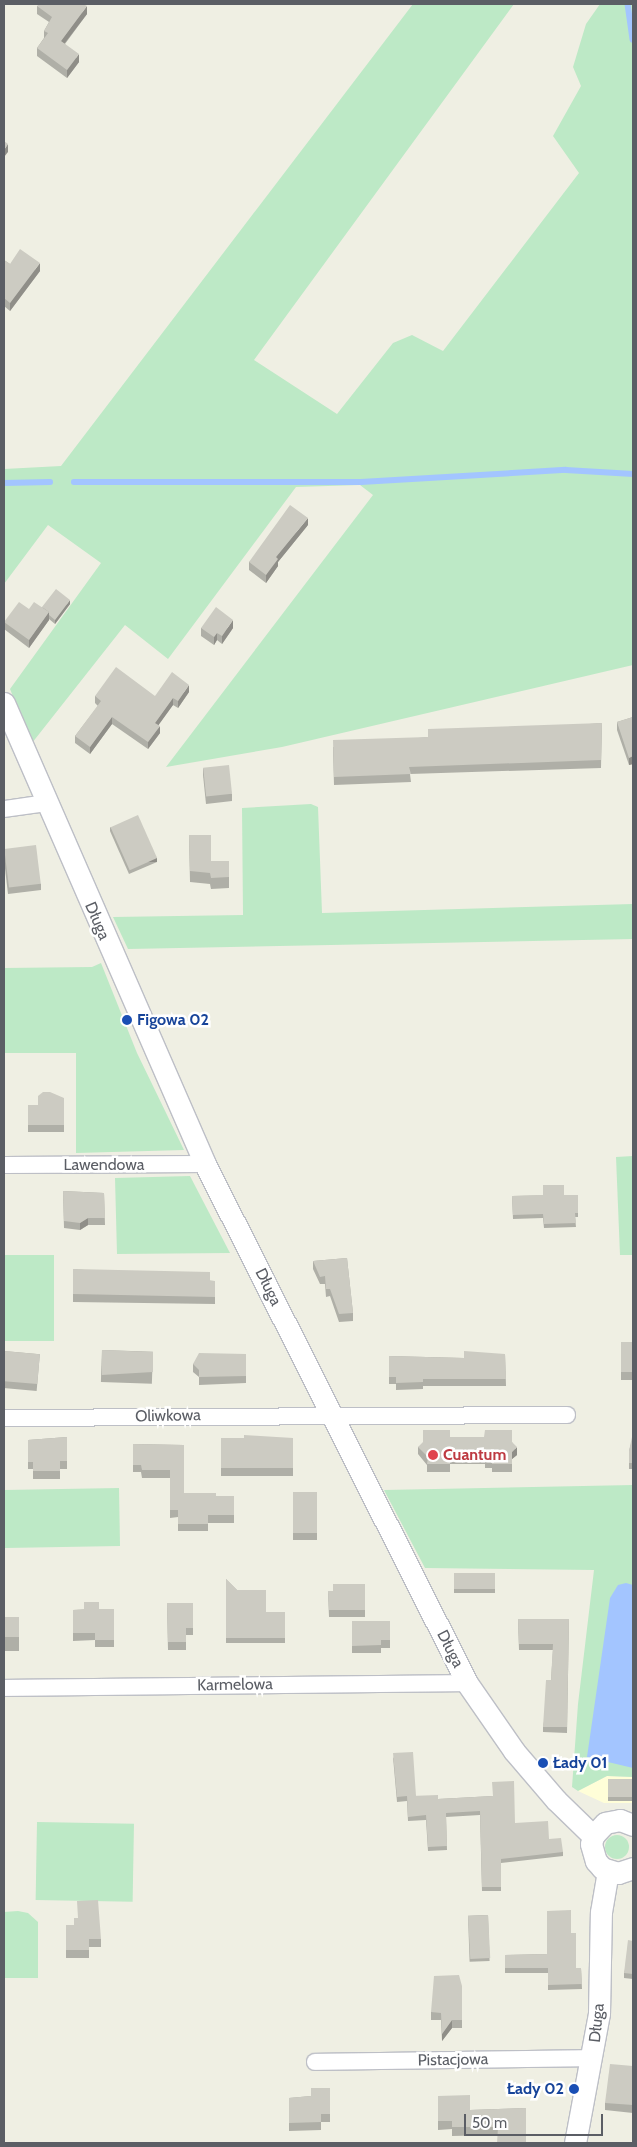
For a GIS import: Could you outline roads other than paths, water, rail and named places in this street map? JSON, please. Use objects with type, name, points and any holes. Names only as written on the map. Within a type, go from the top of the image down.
[{"type":"street","name":"Długa","points":[[4,702],[204,1164],[467,1683],[514,1751],[556,1800],[594,1836]]},
{"type":"street","points":[[4,809],[46,802]]},
{"type":"street","name":"Lawendowa","points":[[4,1165],[204,1164]]},
{"type":"street","name":"Oliwkowa","points":[[4,1418],[567,1415]]},
{"type":"street","name":"Karmelowa","points":[[4,1688],[467,1683]]},
{"type":"street","points":[[633,1825],[613,1820],[598,1828],[594,1836],[592,1853],[596,1862],[608,1871],[618,1873],[633,1868]]},
{"type":"street","name":"Długa","points":[[575,2143],[599,2013],[601,1912],[608,1871]]},
{"type":"street","name":"Pistacjowa","points":[[315,2062],[592,2058]]},
{"type":"water","points":[[626,1583],[633,1585],[633,1768],[587,1757],[610,1598],[618,1585]]},
{"type":"waterway","points":[[628,4],[633,40]]},
{"type":"waterway","points":[[74,482],[361,482],[566,470],[633,474]]},
{"type":"waterway","points":[[4,483],[50,482]]},
{"type":"place","name":"Figowa 02","points":[[127,1020]]},
{"type":"place","name":"Cuantum","points":[[433,1455]]},
{"type":"place","name":"Łady 01","points":[[543,1763]]},
{"type":"place","name":"Łady 02","points":[[574,2089]]}]
